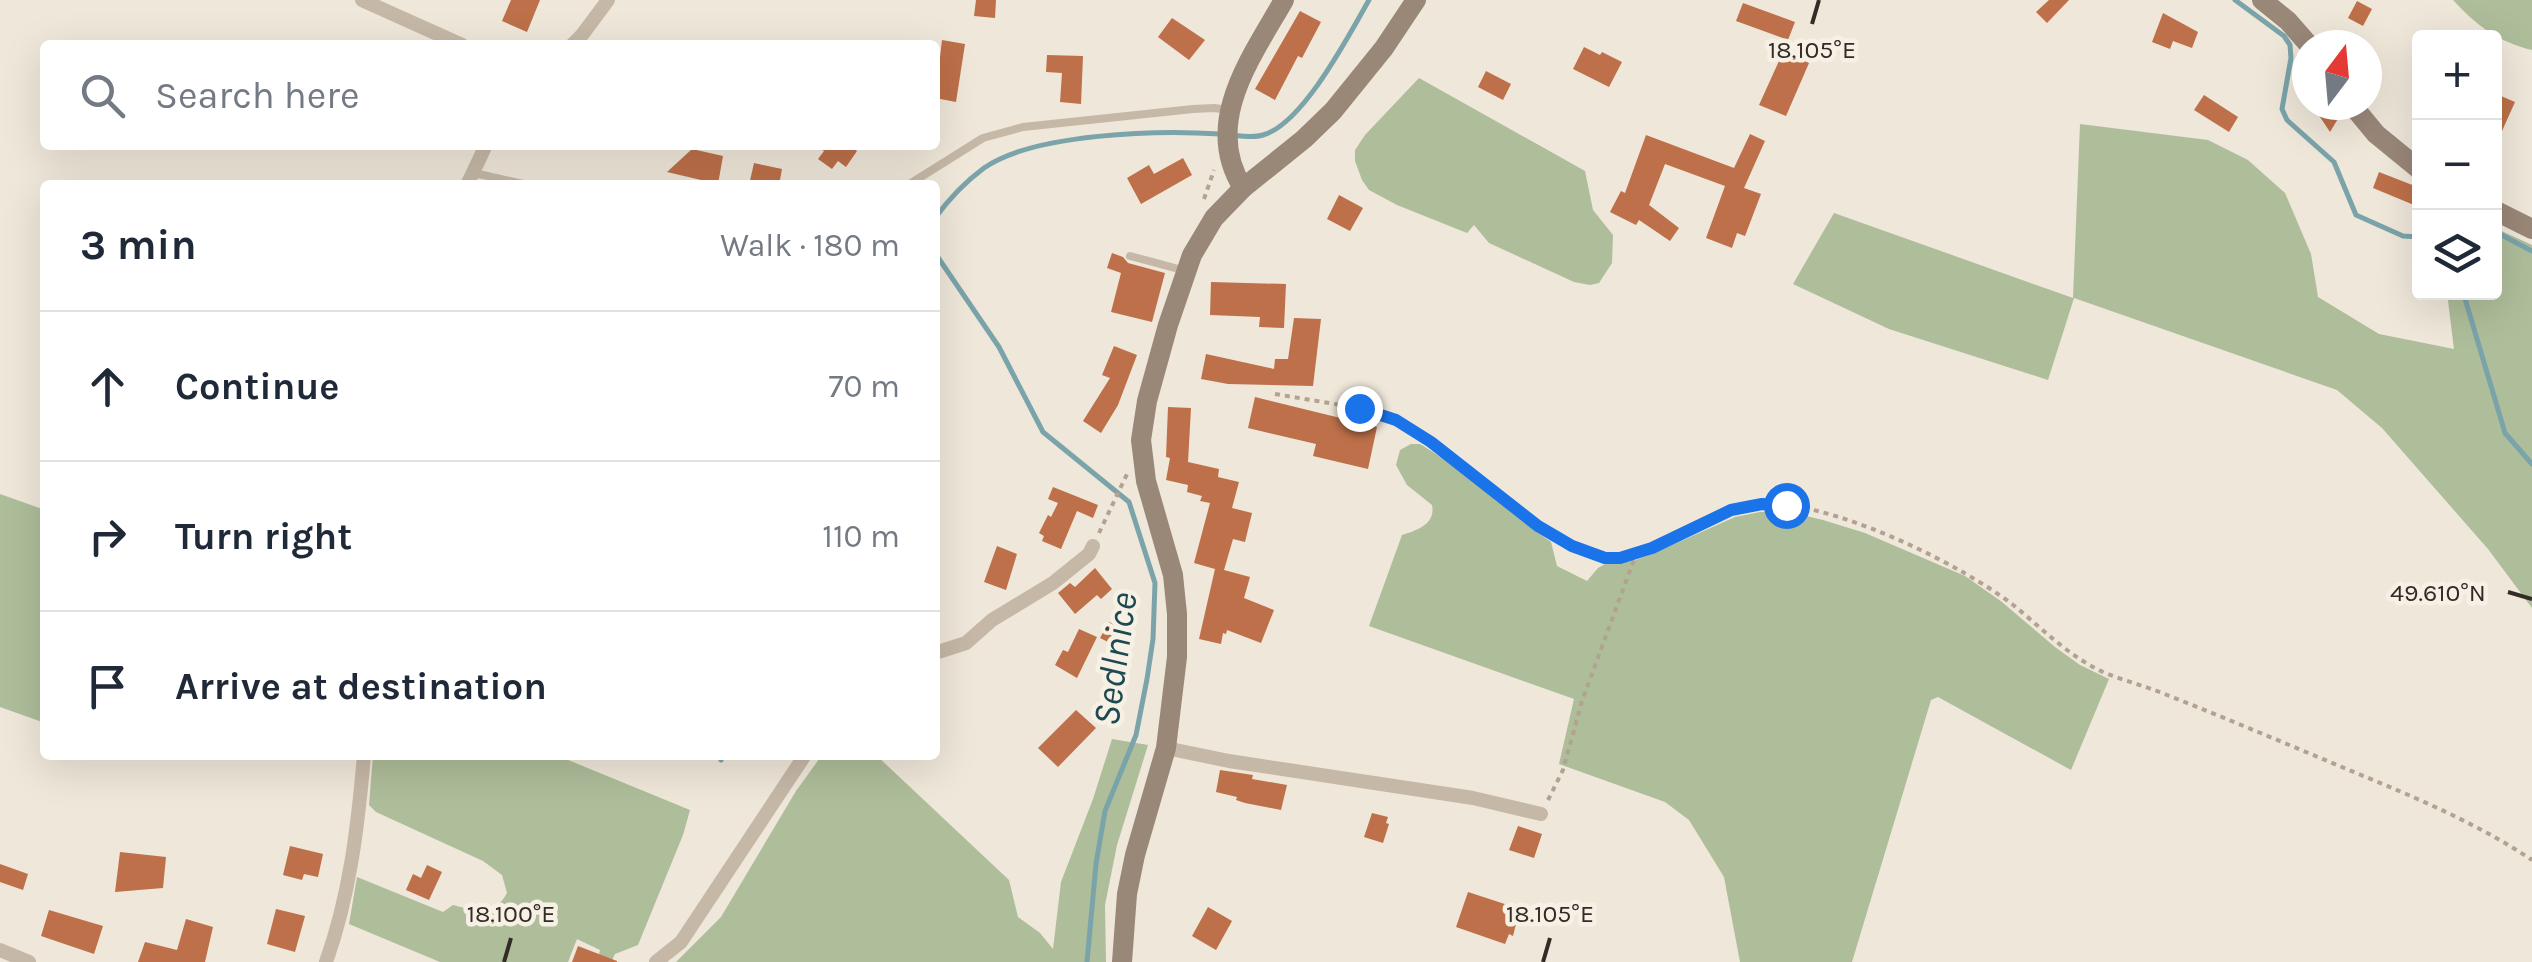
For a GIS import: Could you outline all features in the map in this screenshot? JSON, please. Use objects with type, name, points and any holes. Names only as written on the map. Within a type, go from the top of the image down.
[{"type":"main road","points":[[1243,188],[1230,162],[1228,114],[1241,79],[1284,0]]},
{"type":"main road","points":[[1122,962],[1130,874],[1166,748],[1176,669],[1176,594],[1170,558],[1146,482],[1141,440],[1146,400],[1186,271],[1205,230],[1243,188],[1333,112],[1416,0]]},
{"type":"main road","points":[[2262,0],[2295,30]]},
{"type":"main road","points":[[2364,120],[2412,163]]},
{"type":"main road","points":[[2502,214],[2532,229]]},
{"type":"street","points":[[362,0],[451,40]]},
{"type":"street","points":[[576,40],[608,0]]},
{"type":"street","points":[[470,179],[484,150]]},
{"type":"street","points":[[940,651],[966,643],[992,620],[1053,583],[1089,554],[1093,546]]},
{"type":"street","points":[[1166,748],[1473,798],[1542,814]]},
{"type":"street","points":[[326,962],[337,932],[357,830],[364,760]]},
{"type":"street","points":[[656,962],[680,942],[802,760]]},
{"type":"street","points":[[0,950],[29,962]]},
{"type":"lane","points":[[916,180],[983,138],[1023,127],[1193,109],[1214,108],[1228,114]]},
{"type":"lane","points":[[1130,256],[1186,271]]},
{"type":"path","points":[[1275,394],[1359,408],[1396,420],[1431,442],[1538,526],[1572,546],[1605,558],[1636,554],[1731,510],[1762,504],[1786,505],[1850,522],[1948,563],[1975,579],[2083,662],[2417,798],[2499,838],[2532,860]]},
{"type":"path","points":[[1093,546],[1125,477]]},
{"type":"path","points":[[1542,814],[1563,770],[1582,701],[1636,554]]},
{"type":"green space","points":[[2453,0],[2532,0],[2532,50],[2502,38],[2502,30],[2487,30]]},
{"type":"green space","points":[[1419,78],[1585,171],[1593,210],[1613,235],[1612,263],[1599,283],[1574,282],[1489,243],[1474,225],[1467,233],[1369,190],[1355,161],[1355,150]]},
{"type":"green space","points":[[2080,124],[2208,140],[2248,160],[2285,193],[2311,254],[2318,297],[2379,334],[2454,349],[2448,300],[2502,300],[2502,231],[2532,245],[2532,608],[2488,549],[2382,428],[2337,390],[2074,298],[2048,380],[1889,329],[1793,284],[1834,213],[2073,298]]},
{"type":"green space","points":[[1420,444],[1437,455],[1551,542],[1557,566],[1587,581],[1607,563],[1650,555],[1735,517],[1785,511],[1865,533],[1965,576],[2080,665],[2109,679],[2071,770],[1938,697],[1931,700],[1852,962],[1740,962],[1724,877],[1689,820],[1665,802],[1559,764],[1574,699],[1369,626],[1402,535],[1424,525],[1431,517],[1432,505],[1407,485],[1396,465],[1400,450]]},
{"type":"green space","points":[[0,494],[40,508],[40,721],[0,707]]},
{"type":"green space","points":[[1112,739],[1148,745],[1117,845],[1105,905],[1106,962],[676,962],[721,917],[818,760],[881,760],[1009,880],[1018,917],[1040,933],[1053,949],[1061,882]]},
{"type":"green space","points":[[373,760],[568,760],[690,810],[638,945],[615,954],[611,962],[597,962],[600,950],[577,939],[568,962],[440,962],[349,924],[357,877],[443,912],[453,905],[476,910],[497,905],[507,893],[502,875],[483,861],[376,812],[369,805]]},
{"type":"building","points":[[511,0],[540,0],[527,32],[502,21]]},
{"type":"building","points":[[976,0],[996,0],[995,18],[974,16]]},
{"type":"building","points":[[2049,0],[2069,0],[2047,23],[2036,12]]},
{"type":"building","points":[[2357,1],[2372,9],[2363,26],[2348,18]]},
{"type":"building","points":[[1743,3],[1795,22],[1788,40],[1736,21]]},
{"type":"building","points":[[1300,11],[1321,22],[1275,100],[1255,89]]},
{"type":"building","points":[[2163,13],[2198,32],[2192,48],[2173,41],[2170,49],[2152,42]]},
{"type":"building","points":[[1172,18],[1205,40],[1189,60],[1158,37]]},
{"type":"building","points":[[942,40],[965,44],[956,102],[940,99]]},
{"type":"building","points":[[1584,47],[1622,62],[1609,87],[1573,69]]},
{"type":"building","points":[[1783,52],[1809,63],[1786,116],[1759,105]]},
{"type":"building","points":[[1047,55],[1083,56],[1081,104],[1060,102],[1062,73],[1046,72]]},
{"type":"building","points":[[1486,71],[1511,84],[1503,100],[1478,87]]},
{"type":"building","points":[[2204,95],[2238,117],[2229,132],[2194,110]]},
{"type":"building","points":[[2502,96],[2515,102],[2502,131]]},
{"type":"building","points":[[2322,120],[2337,120],[2330,132]]},
{"type":"building","points":[[1750,134],[1765,141],[1744,188],[1761,194],[1745,236],[1737,233],[1732,248],[1706,238],[1725,186],[1665,164],[1649,205],[1679,228],[1670,241],[1639,220],[1636,225],[1610,212],[1621,191],[1625,193],[1646,135],[1734,168]]},
{"type":"building","points":[[691,150],[723,156],[719,180],[667,172]]},
{"type":"building","points":[[824,151],[857,151],[846,167],[838,161],[832,169],[818,159]]},
{"type":"building","points":[[1183,158],[1192,175],[1141,204],[1127,178],[1149,165],[1154,174]]},
{"type":"building","points":[[754,163],[782,169],[780,180],[750,180]]},
{"type":"building","points":[[2379,172],[2412,185],[2412,204],[2373,188]]},
{"type":"building","points":[[1339,195],[1363,208],[1350,231],[1327,219]]},
{"type":"building","points":[[1112,253],[1128,263],[1165,273],[1152,322],[1111,312],[1121,273],[1107,268]]},
{"type":"building","points":[[1211,282],[1286,284],[1284,328],[1259,327],[1260,317],[1210,315]]},
{"type":"building","points":[[1294,318],[1321,319],[1313,386],[1228,384],[1201,379],[1206,354],[1274,369],[1275,359],[1288,359]]},
{"type":"building","points":[[1114,346],[1137,355],[1118,405],[1101,433],[1083,421],[1110,378],[1102,375]]},
{"type":"building","points":[[1255,397],[1377,427],[1368,469],[1313,456],[1316,444],[1248,428]]},
{"type":"building","points":[[1168,407],[1191,408],[1188,462],[1219,469],[1218,477],[1239,482],[1232,508],[1252,513],[1245,542],[1233,539],[1224,570],[1250,577],[1244,598],[1274,610],[1261,643],[1227,630],[1221,644],[1199,639],[1215,569],[1194,563],[1210,503],[1187,492],[1188,485],[1166,480],[1170,458],[1166,457]]},
{"type":"building","points":[[1053,487],[1098,505],[1093,518],[1077,511],[1061,549],[1042,541],[1044,536],[1039,533],[1058,503],[1048,499]]},
{"type":"building","points":[[997,546],[1017,554],[1006,590],[984,582]]},
{"type":"building","points":[[1095,568],[1112,589],[1101,599],[1097,595],[1075,614],[1058,593],[1070,583],[1075,587]]},
{"type":"building","points":[[1109,622],[1126,631],[1118,647],[1100,638]]},
{"type":"building","points":[[1079,629],[1097,637],[1077,678],[1055,665],[1063,650],[1068,652]]},
{"type":"building","points":[[1076,710],[1096,728],[1058,767],[1038,748]]},
{"type":"building","points":[[1220,770],[1287,785],[1281,810],[1216,792]]},
{"type":"building","points":[[1372,813],[1388,817],[1383,843],[1364,837]]},
{"type":"building","points":[[1518,826],[1542,834],[1534,858],[1509,850]]},
{"type":"building","points":[[290,846],[323,854],[318,877],[304,874],[302,880],[283,875]]},
{"type":"building","points":[[120,852],[166,857],[163,888],[115,892]]},
{"type":"building","points":[[0,864],[28,874],[23,890],[0,882]]},
{"type":"building","points":[[427,865],[442,872],[429,900],[406,890],[413,874],[421,878]]},
{"type":"building","points":[[1468,892],[1517,908],[1513,936],[1509,934],[1505,944],[1456,927]]},
{"type":"building","points":[[1208,907],[1232,921],[1216,950],[1192,936]]},
{"type":"building","points":[[276,909],[305,916],[295,952],[267,944]]},
{"type":"building","points":[[49,910],[103,926],[94,954],[41,936]]},
{"type":"building","points":[[186,919],[213,927],[205,962],[138,962],[145,942],[177,950]]},
{"type":"building","points":[[578,946],[617,961],[617,962],[572,962]]},
{"type":"waterway","name":"Sedlnice","points":[[1231,135],[1263,135],[1294,114],[1324,76],[1369,0]]},
{"type":"waterway","points":[[2235,0],[2284,36],[2290,45],[2282,109],[2287,120],[2334,162],[2356,215],[2412,237]]},
{"type":"waterway","name":"Sedlnice","points":[[940,212],[984,168],[1033,147],[1098,136],[1220,134]]},
{"type":"waterway","points":[[2502,235],[2532,251]]},
{"type":"waterway","name":"Sedlnice","points":[[940,260],[999,347],[1043,432],[1129,502],[1155,583],[1147,679],[1136,735],[1105,811],[1087,962]]},
{"type":"waterway","points":[[2465,300],[2505,433],[2532,464]]},
{"type":"route","points":[[1359,408],[1396,420],[1431,442],[1538,526],[1572,546],[1605,558],[1620,558],[1652,548],[1731,510],[1762,504],[1786,505]]}]
